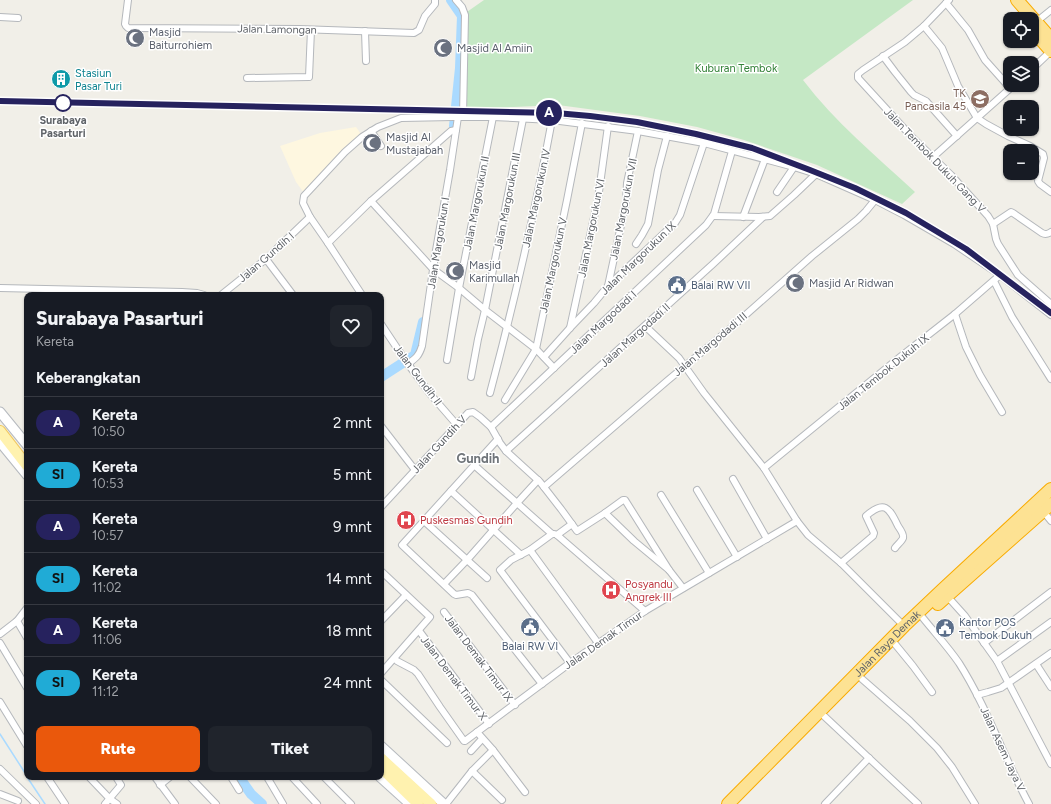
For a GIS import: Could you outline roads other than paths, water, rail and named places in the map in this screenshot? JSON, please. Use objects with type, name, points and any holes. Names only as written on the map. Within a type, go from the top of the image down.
[{"type":"highway","points":[[1008,0],[1018,12]]},
{"type":"highway","points":[[1017,0],[1025,12]]},
{"type":"highway","points":[[1039,29],[1051,39]]},
{"type":"highway","points":[[1039,33],[1051,51]]},
{"type":"highway","name":"Jalan Raya Demak","points":[[728,804],[750,786],[862,679],[895,644],[947,596],[1007,536],[1051,489]]},
{"type":"highway","name":"Jalan Raya Demak","points":[[738,804],[750,786],[904,626],[1007,536],[1047,507]]},
{"type":"main road","points":[[0,412],[8,432],[24,461]]},
{"type":"main road","points":[[0,422],[24,452]]},
{"type":"main road","points":[[8,432],[24,443]]},
{"type":"main road","points":[[0,442],[24,471]]},
{"type":"main road","points":[[384,749],[445,804]]},
{"type":"main road","points":[[384,761],[431,804]]},
{"type":"main road","points":[[384,771],[418,804]]},
{"type":"main road","points":[[383,780],[410,804]]},
{"type":"street","name":"Jalan Lamongan","points":[[128,0],[125,24],[128,28],[416,32],[419,30],[425,16],[435,4],[435,0]]},
{"type":"street","name":"Jalan Margorukun I","points":[[407,362],[418,356],[422,346],[432,268],[454,130],[458,117],[465,15],[462,7],[456,0]]},
{"type":"street","points":[[957,136],[926,101],[911,92],[883,56],[905,42],[924,26],[948,1],[968,30],[985,60],[1003,78]]},
{"type":"street","points":[[1039,21],[1051,10]]},
{"type":"street","points":[[0,17],[18,18]]},
{"type":"street","points":[[924,26],[942,48],[958,86],[977,118],[1021,144]]},
{"type":"street","points":[[247,78],[309,77],[311,30]]},
{"type":"street","points":[[364,31],[366,61]]},
{"type":"street","points":[[1039,62],[1051,51]]},
{"type":"street","name":"Jalan Tembok Dukuh Gang V","points":[[883,56],[858,74],[857,76],[859,79],[888,112],[933,157],[988,216],[993,224],[996,239],[1002,251],[1018,275],[1051,304]]},
{"type":"street","points":[[933,157],[1006,92]]},
{"type":"street","points":[[360,292],[310,218],[303,203],[304,196],[345,152],[362,137],[378,127],[401,118],[493,117],[582,123],[667,136],[704,143],[816,174],[875,200],[954,244],[1000,276],[1051,315]]},
{"type":"street","name":"Jalan Margorukun II","points":[[447,360],[459,288],[493,117]]},
{"type":"street","name":"Jalan Margorukun III","points":[[471,377],[523,119]]},
{"type":"street","name":"Jalan Margorukun IV","points":[[490,393],[508,327],[542,177],[552,120]]},
{"type":"street","name":"Jalan Margorukun V","points":[[505,400],[536,349],[582,123]]},
{"type":"street","name":"Jalan Margorukun VI","points":[[570,328],[598,200],[608,126]]},
{"type":"street","points":[[328,243],[371,201],[454,130]]},
{"type":"street","points":[[371,131],[381,146]]},
{"type":"street","name":"Jalan Margorukun VII","points":[[608,286],[626,202],[627,183],[638,131]]},
{"type":"street","points":[[636,244],[648,224],[658,170],[667,136]]},
{"type":"street","name":"Jalan Margorukun IX","points":[[544,358],[608,286],[672,227],[678,219],[704,143]]},
{"type":"street","points":[[732,151],[713,216],[763,217]]},
{"type":"street","points":[[1039,152],[1043,154],[1044,158],[1039,177]]},
{"type":"street","points":[[743,217],[765,159]]},
{"type":"street","points":[[777,192],[794,167]]},
{"type":"street","name":"Jalan Margodadi II","points":[[506,451],[763,217],[772,214],[816,174]]},
{"type":"street","points":[[1038,180],[1040,184],[1051,192]]},
{"type":"street","name":"Jalan Margodadi III","points":[[544,487],[732,327],[812,256],[858,219],[875,200]]},
{"type":"street","points":[[371,201],[432,268],[536,349],[554,368]]},
{"type":"street","points":[[993,224],[1010,212],[1014,213],[1042,233],[1046,234],[1051,232]]},
{"type":"street","name":"Jalan Margodadi I","points":[[491,427],[702,229],[713,216]]},
{"type":"street","name":"Jalan Gundih I","points":[[225,292],[266,259],[310,218]]},
{"type":"street","points":[[266,259],[291,292]]},
{"type":"street","name":"Jalan Tembok Dukuh IX","points":[[764,468],[1000,276]]},
{"type":"street","points":[[994,281],[1012,317],[1051,379]]},
{"type":"street","points":[[0,288],[182,292]]},
{"type":"street","points":[[955,314],[966,347],[980,375],[1002,412]]},
{"type":"street","points":[[645,326],[675,353],[704,393],[764,468],[797,521],[808,535],[841,563],[904,626]]},
{"type":"street","name":"Jalan Gundih II","points":[[384,328],[431,395],[457,425]]},
{"type":"street","name":"Jalan Gundih V","points":[[384,504],[468,413],[473,412],[491,427],[506,451],[538,480],[577,531],[605,513]]},
{"type":"street","points":[[384,430],[415,470]]},
{"type":"street","points":[[498,439],[402,544],[402,546],[454,594],[468,593],[472,595],[542,684]]},
{"type":"street","points":[[474,465],[516,503],[645,611]]},
{"type":"street","points":[[733,479],[767,539]]},
{"type":"street","points":[[444,584],[538,480]]},
{"type":"street","points":[[697,490],[737,557]]},
{"type":"street","points":[[451,491],[521,555]]},
{"type":"street","points":[[661,495],[709,573]]},
{"type":"street","points":[[669,570],[634,541],[605,513],[625,499],[669,570],[683,588]]},
{"type":"street","points":[[841,563],[873,536],[874,533],[866,516],[877,508],[882,507],[888,509],[892,513],[903,535],[902,540],[895,548]]},
{"type":"street","points":[[1047,507],[1051,521]]},
{"type":"street","points":[[424,521],[488,578]]},
{"type":"street","name":"Jalan Demak Timur","points":[[397,661],[414,670],[418,674],[465,741],[570,663],[645,611],[797,521]]},
{"type":"street","points":[[570,663],[500,570],[512,560],[572,524]]},
{"type":"street","points":[[530,550],[598,643]]},
{"type":"street","points":[[384,574],[430,617],[384,670]]},
{"type":"street","points":[[984,642],[1051,592]]},
{"type":"street","points":[[384,618],[406,595]]},
{"type":"street","points":[[947,596],[959,609],[997,661],[1051,764]]},
{"type":"street","points":[[0,624],[2,632],[17,621],[24,612]]},
{"type":"street","name":"Jalan Demak Timur IX","points":[[444,612],[514,705]]},
{"type":"street","name":"Jalan Asem Jaya V","points":[[923,618],[947,646],[977,694],[1029,804]]},
{"type":"street","points":[[17,621],[24,633]]},
{"type":"street","points":[[997,661],[1051,622]]},
{"type":"street","name":"Jalan Demak Timur X","points":[[420,632],[489,724]]},
{"type":"street","points":[[0,643],[24,683]]},
{"type":"street","points":[[895,644],[932,692]]},
{"type":"street","points":[[977,694],[996,690],[1008,684],[1051,653]]},
{"type":"street","points":[[1036,664],[1051,687]]},
{"type":"street","points":[[862,679],[910,721],[937,748],[952,767],[975,804]]},
{"type":"street","points":[[384,683],[447,743]]},
{"type":"street","points":[[0,702],[24,741]]},
{"type":"street","points":[[824,716],[918,804]]},
{"type":"street","points":[[477,732],[493,750],[525,792]]},
{"type":"street","points":[[471,751],[482,739]]},
{"type":"street","points":[[445,804],[472,771],[493,750]]},
{"type":"street","points":[[825,804],[868,758]]},
{"type":"street","points":[[0,769],[36,804]]},
{"type":"street","points":[[472,771],[502,800]]},
{"type":"street","points":[[49,780],[65,804]]},
{"type":"street","points":[[92,780],[117,804]]},
{"type":"street","points":[[105,804],[121,784],[118,780]]},
{"type":"street","points":[[157,780],[175,804]]},
{"type":"street","points":[[160,785],[166,780]]},
{"type":"street","points":[[193,780],[216,804]]},
{"type":"street","points":[[233,780],[239,790]]},
{"type":"street","points":[[269,780],[283,804]]},
{"type":"street","points":[[295,780],[317,804]]},
{"type":"street","points":[[327,780],[351,804]]},
{"type":"street","points":[[0,794],[18,801]]},
{"type":"waterway","points":[[451,0],[462,16],[460,68],[454,126]]},
{"type":"waterway","points":[[384,375],[415,355],[423,322]]},
{"type":"waterway","points":[[0,734],[24,771]]},
{"type":"waterway","points":[[29,780],[45,804]]},
{"type":"waterway","points":[[241,780],[251,794],[262,804]]},
{"type":"railway","points":[[0,101],[556,113],[617,119],[676,129],[754,149],[792,162],[865,193],[901,211],[958,245],[999,273],[1051,313]]},
{"type":"train","name":"A","points":[[0,101],[556,113],[637,122],[696,134],[752,148],[855,188],[906,213],[966,249],[1051,313]]},
{"type":"place","name":"Masjid Baiturrohiem","points":[[135,38]]},
{"type":"place","name":"Masjid Al Amiin","points":[[443,48]]},
{"type":"place","name":"Stasiun Pasar Turi","points":[[61,79]]},
{"type":"place","name":"TK Pancasila 45","points":[[980,99]]},
{"type":"place","name":"Surabaya Pasarturi","points":[[63,103]]},
{"type":"place","name":"Masjid Al Mustajabah","points":[[372,143]]},
{"type":"place","name":"Masjid Karimullah","points":[[455,271]]},
{"type":"place","name":"Masjid Ar Ridwan","points":[[795,283]]},
{"type":"place","name":"Balai RW VII","points":[[677,285]]},
{"type":"place","name":"Puskesmas Gundih","points":[[406,520]]},
{"type":"place","name":"Posyandu Angrek III","points":[[611,590]]},
{"type":"place","name":"Balai RW VI","points":[[530,627]]},
{"type":"place","name":"Kantor POS Tembok Dukuh","points":[[945,628]]},
{"type":"district","name":"Gundih","points":[[478,458]]},
{"type":"park label","name":"Kuburan Tembok","points":[[736,68]]}]
